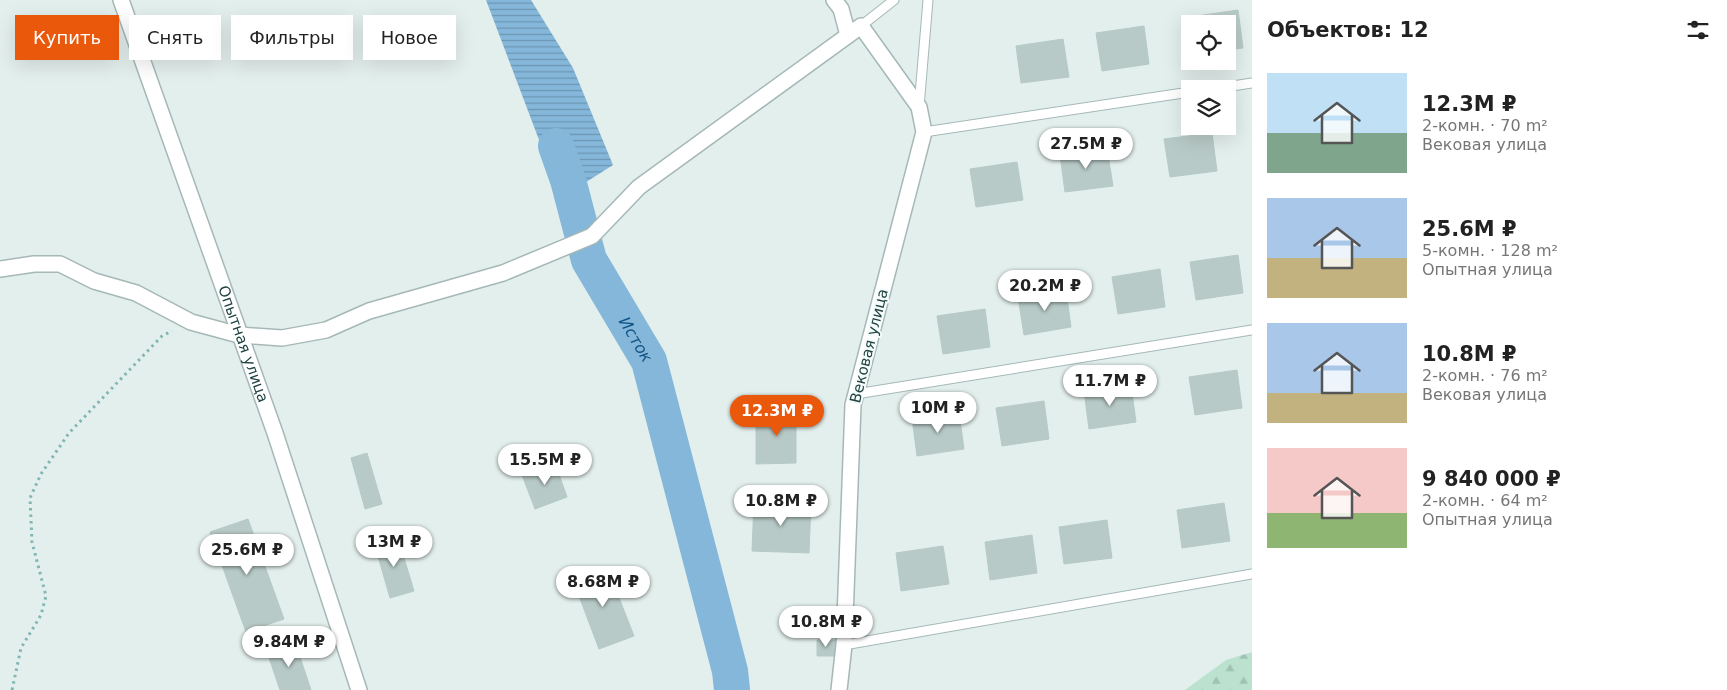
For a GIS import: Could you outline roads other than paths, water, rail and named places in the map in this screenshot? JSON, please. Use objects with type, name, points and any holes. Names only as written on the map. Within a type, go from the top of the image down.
[{"type":"street","name":"Опытная улица","points":[[121,0],[275,434],[359,690]]},
{"type":"street","points":[[834,0],[841,9],[848,35]]},
{"type":"street","points":[[0,269],[60,264],[94,280],[136,293],[191,322],[239,335],[282,338],[326,330],[369,311],[503,273],[592,236],[639,187],[861,26]]},
{"type":"street","name":"Вековая улица","points":[[839,690],[844,645],[853,405],[924,132],[919,107],[861,26]]},
{"type":"lane","points":[[861,26],[894,0]]},
{"type":"lane","points":[[919,107],[928,0]]},
{"type":"lane","points":[[1236,85],[1252,83]]},
{"type":"lane","points":[[924,132],[1181,93]]},
{"type":"lane","points":[[856,394],[1252,330]]},
{"type":"lane","points":[[844,645],[1252,574]]},
{"type":"water","points":[[486,0],[531,0],[573,68],[613,165],[561,198]]},
{"type":"waterway","name":"Исток","points":[[556,146],[568,180],[589,260],[649,361],[730,671],[732,690]]}]
